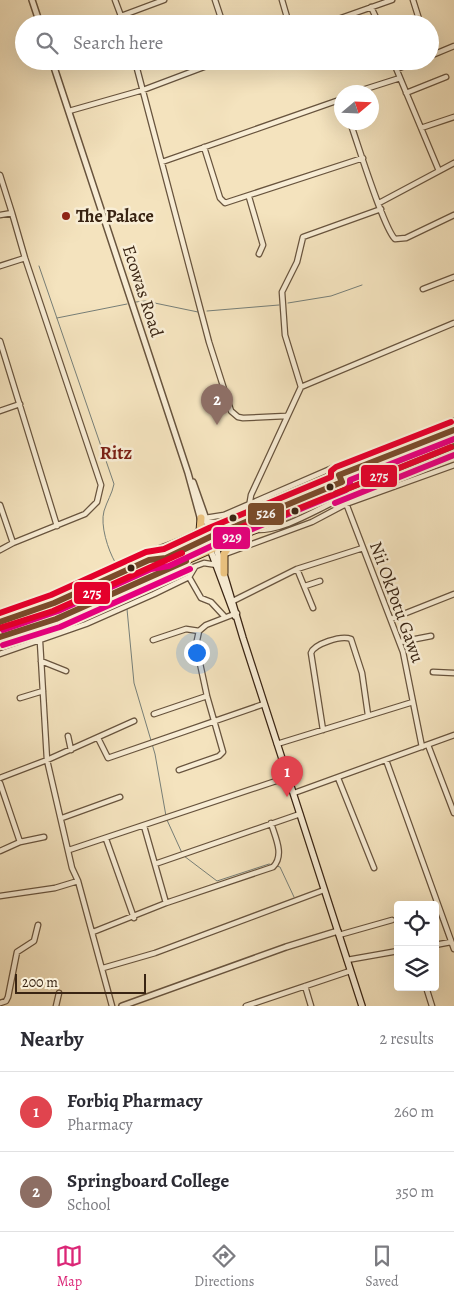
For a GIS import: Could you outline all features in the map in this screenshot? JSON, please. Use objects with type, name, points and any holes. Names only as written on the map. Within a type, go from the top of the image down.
[{"type":"highway","points":[[0,629],[25,631],[79,613],[178,564],[236,526],[340,479],[454,438]]},
{"type":"highway","points":[[0,629],[54,613],[188,548],[235,539],[341,491],[414,466],[454,446]]},
{"type":"highway","points":[[188,548],[200,531],[204,517]]},
{"type":"highway","points":[[224,573],[224,554],[235,539]]},
{"type":"main road","points":[[211,543],[362,1006]]},
{"type":"main road","points":[[211,543],[224,573],[236,615]]},
{"type":"street","points":[[32,0],[37,15]]},
{"type":"street","points":[[115,0],[121,15]]},
{"type":"street","points":[[124,15],[164,0]]},
{"type":"street","points":[[216,0],[221,15]]},
{"type":"street","points":[[282,0],[286,15]]},
{"type":"street","points":[[349,15],[392,0]]},
{"type":"street","points":[[413,0],[418,15]]},
{"type":"street","points":[[371,7],[374,15]]},
{"type":"street","points":[[439,52],[454,46]]},
{"type":"street","name":"Ecowas Road","points":[[55,70],[211,543]]},
{"type":"street","points":[[137,70],[209,342],[231,411],[238,417],[243,418],[286,416]]},
{"type":"street","points":[[69,111],[143,90],[196,70]]},
{"type":"street","points":[[397,70],[439,171]]},
{"type":"street","points":[[406,93],[446,77]]},
{"type":"street","points":[[378,85],[400,78]]},
{"type":"street","points":[[162,162],[334,102]]},
{"type":"street","points":[[421,128],[454,117]]},
{"type":"street","points":[[353,130],[381,209],[395,239],[406,238],[454,215]]},
{"type":"street","points":[[204,147],[222,202],[225,204],[363,158]]},
{"type":"street","points":[[379,203],[454,163]]},
{"type":"street","points":[[0,175],[25,258],[101,485],[97,502],[85,514],[0,550]]},
{"type":"street","points":[[249,197],[263,245],[259,254]]},
{"type":"street","points":[[301,387],[285,334],[282,292],[298,262],[300,241],[303,238],[381,209]]},
{"type":"street","points":[[0,215],[12,213]]},
{"type":"street","points":[[0,266],[25,258]]},
{"type":"street","points":[[423,288],[454,276]]},
{"type":"street","points":[[248,513],[249,503],[286,416],[301,387],[454,322]]},
{"type":"street","points":[[0,341],[57,526]]},
{"type":"street","points":[[0,411],[20,404]]},
{"type":"street","points":[[204,517],[224,515],[249,503],[454,421]]},
{"type":"street","points":[[204,517],[225,522],[340,479],[454,430]]},
{"type":"street","points":[[256,530],[272,528],[292,521],[414,466],[454,455]]},
{"type":"street","points":[[224,554],[312,522],[346,504],[454,464]]},
{"type":"street","name":"Nii OkPotu Gawu","points":[[344,498],[400,642],[422,747]]},
{"type":"street","points":[[0,505],[13,544]]},
{"type":"street","points":[[0,614],[38,602],[119,563],[167,547],[200,531]]},
{"type":"street","points":[[233,602],[297,569],[363,548]]},
{"type":"street","points":[[0,645],[204,563],[217,565]]},
{"type":"street","points":[[0,654],[40,642],[86,624],[189,577],[196,566]]},
{"type":"street","points":[[297,569],[314,608]]},
{"type":"street","points":[[189,577],[201,598],[211,602],[224,616]]},
{"type":"street","points":[[305,586],[320,581]]},
{"type":"street","points":[[391,619],[454,594]]},
{"type":"street","points":[[179,770],[219,756],[223,752],[207,696],[196,645],[200,631],[214,620],[224,616],[236,615]]},
{"type":"street","points":[[153,640],[186,629],[200,631]]},
{"type":"street","points":[[400,642],[431,636]]},
{"type":"street","points":[[323,730],[311,654],[318,645],[345,638],[350,639],[362,673],[368,715]]},
{"type":"street","points":[[40,642],[47,760],[62,818],[72,868],[78,881],[93,932],[112,1006]]},
{"type":"street","points":[[41,661],[66,671]]},
{"type":"street","points":[[433,672],[454,673]]},
{"type":"street","points":[[20,698],[43,691]]},
{"type":"street","points":[[154,714],[207,696]]},
{"type":"street","points":[[278,744],[413,702]]},
{"type":"street","points":[[98,738],[108,758],[155,740],[264,704]]},
{"type":"street","points":[[0,778],[71,750],[134,721]]},
{"type":"street","points":[[294,793],[454,735]]},
{"type":"street","points":[[68,736],[71,750]]},
{"type":"street","points":[[428,745],[454,814]]},
{"type":"street","points":[[386,760],[454,949]]},
{"type":"street","points":[[69,850],[288,777]]},
{"type":"street","points":[[338,778],[374,868]]},
{"type":"street","points":[[0,783],[20,842]]},
{"type":"street","points":[[62,818],[120,797]]},
{"type":"street","points":[[155,864],[300,814]]},
{"type":"street","points":[[93,932],[134,918],[166,903],[275,865],[279,852],[271,823]]},
{"type":"street","points":[[144,826],[166,903]]},
{"type":"street","points":[[0,851],[20,842],[44,837]]},
{"type":"street","points":[[106,839],[134,918]]},
{"type":"street","points":[[0,896],[55,888],[78,881]]},
{"type":"street","points":[[103,968],[155,953],[324,890]]},
{"type":"street","points":[[122,1006],[286,947],[392,920]]},
{"type":"street","points":[[0,1003],[6,1001],[8,997],[17,952],[34,941],[38,925]]},
{"type":"street","points":[[439,944],[451,942]]},
{"type":"street","points":[[347,960],[394,952]]},
{"type":"street","points":[[246,1006],[350,971]]},
{"type":"street","points":[[305,986],[311,1006]]},
{"type":"street","points":[[427,991],[432,1006]]},
{"type":"street","points":[[56,1006],[59,993]]},
{"type":"street","points":[[266,999],[268,1006]]},
{"type":"waterway","points":[[39,266],[114,484],[104,511],[103,523],[107,544],[115,562]]},
{"type":"waterway","points":[[288,303],[331,296],[362,285]]},
{"type":"waterway","points":[[136,302],[145,301],[198,312]]},
{"type":"waterway","points":[[57,318],[127,304]]},
{"type":"waterway","points":[[207,311],[279,305]]},
{"type":"waterway","points":[[127,609],[134,683],[155,754],[166,816]]},
{"type":"waterway","points":[[167,820],[182,853]]},
{"type":"waterway","points":[[184,856],[217,881],[269,864],[280,867],[294,897]]},
{"type":"transit line","name":"275","points":[[0,613],[51,595],[146,552],[164,549],[331,477],[331,471],[336,467],[451,422]]},
{"type":"transit line","name":"526","points":[[0,622],[54,603],[149,560],[166,558],[212,536],[342,482],[339,475],[454,430]]},
{"type":"transit line","name":"929","points":[[3,630],[58,611],[151,569],[169,566],[216,544],[346,490],[350,485],[350,480],[454,439]]},
{"type":"transit line","name":"526","points":[[332,495],[454,446]]},
{"type":"transit line","name":"275","points":[[236,529],[254,522],[270,520],[451,447]]},
{"type":"transit line","name":"929","points":[[335,503],[454,455]]},
{"type":"transit line","name":"275","points":[[0,628],[53,611],[182,553]]},
{"type":"transit line","name":"526","points":[[0,637],[56,619],[186,561]]},
{"type":"transit line","name":"929","points":[[3,645],[60,627],[190,569]]},
{"type":"place","name":"The Palace","points":[[66,216]]},
{"type":"place","name":"Springboard College","points":[[217,425]]},
{"type":"place","name":"Forbiq Pharmacy","points":[[287,797]]},
{"type":"district","name":"Ritz","points":[[116,452]]}]
